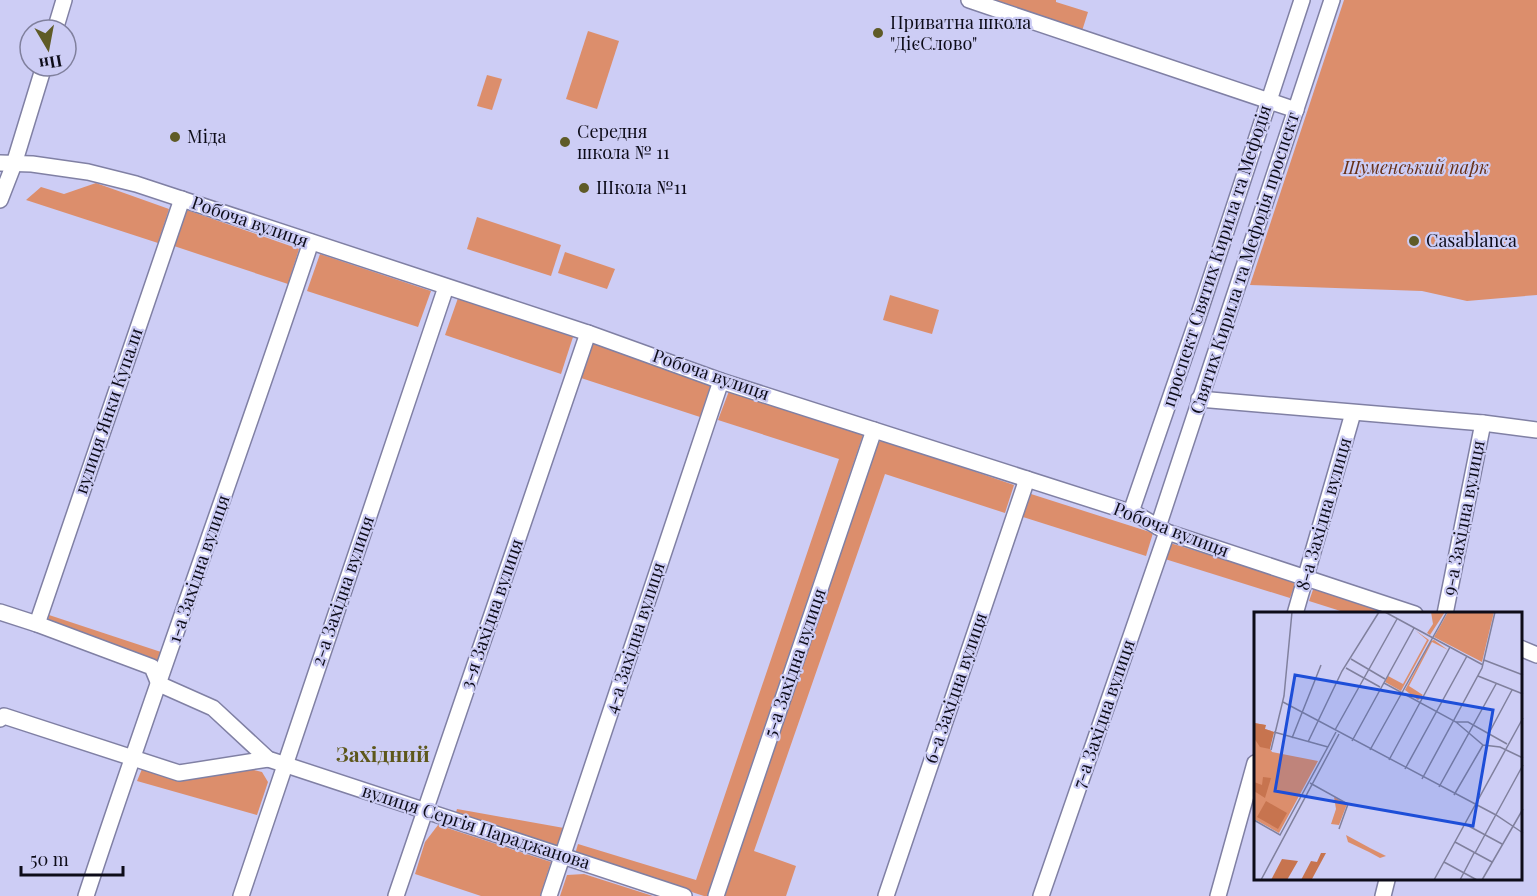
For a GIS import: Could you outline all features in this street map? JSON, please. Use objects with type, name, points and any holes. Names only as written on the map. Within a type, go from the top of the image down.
[{"type":"street","points":[[969,0],[1296,110]]},
{"type":"street","name":"проспект Святих Кирила та Мефодія","points":[[1131,513],[1302,0]]},
{"type":"street","name":"Святих Кирила та Мефодія проспект","points":[[1163,530],[1199,399],[1332,0]]},
{"type":"street","points":[[57,18],[60,1]]},
{"type":"street","points":[[0,200],[7,164],[39,78]]},
{"type":"street","name":"Робоча вулиця","points":[[7,164],[32,164],[87,172],[136,184],[588,333],[721,381],[1143,517],[1163,530],[1409,612]]},
{"type":"street","name":"вулиця Янки Купали","points":[[37,624],[182,199]]},
{"type":"street","name":"1-а Західна вулиця","points":[[86,896],[311,242]]},
{"type":"street","name":"2-а Західна вулиця","points":[[241,896],[446,287]]},
{"type":"street","name":"3-я Західна вулиця","points":[[396,896],[588,333]]},
{"type":"street","name":"4-а Західна вулиця","points":[[549,896],[721,381]]},
{"type":"street","points":[[1199,399],[1483,423],[1537,430]]},
{"type":"street","name":"8-а Західна вулиця","points":[[1296,612],[1353,413]]},
{"type":"street","name":"9-а Західна вулиця","points":[[1445,612],[1483,423]]},
{"type":"street","name":"5-а Західна вулиця","points":[[716,896],[874,430]]},
{"type":"street","name":"6-а Західна вулиця","points":[[886,896],[1027,479]]},
{"type":"street","name":"7-а Західна вулиця","points":[[1041,896],[1163,530]]},
{"type":"street","name":"вулиця Сергія Параджанова","points":[[0,612],[152,667],[159,684],[213,708],[268,759],[684,896]]},
{"type":"street","points":[[1522,648],[1537,656]]},
{"type":"street","name":"вулиця Сергія Параджанова","points":[[1,721],[179,773],[268,759]]},
{"type":"street","points":[[1218,896],[1254,767]]},
{"type":"street","points":[[1383,896],[1387,881]]},
{"type":"green space","points":[[991,0],[1056,0],[1056,2],[1088,12],[1082,31]]},
{"type":"green space","name":"Шуменський парк","points":[[1344,0],[1537,0],[1537,295],[1467,301],[1422,291],[1250,285]]},
{"type":"green space","points":[[588,31],[619,41],[597,109],[566,99]]},
{"type":"green space","points":[[487,75],[502,79],[492,110],[477,106]]},
{"type":"green space","points":[[96,183],[169,209],[158,243],[26,200],[41,187],[64,194]]},
{"type":"green space","points":[[187,210],[299,249],[288,284],[174,246]]},
{"type":"green space","points":[[477,217],[561,245],[551,276],[467,249]]},
{"type":"green space","points":[[565,252],[615,269],[607,289],[558,273]]},
{"type":"green space","points":[[320,254],[431,291],[418,327],[307,291]]},
{"type":"green space","points":[[890,295],[939,310],[932,334],[883,320]]},
{"type":"green space","points":[[458,298],[573,337],[561,374],[445,335]]},
{"type":"green space","points":[[593,343],[711,384],[700,417],[581,378]]},
{"type":"green space","points":[[729,391],[859,429],[863,435],[707,896],[704,896],[575,854],[578,844],[696,880],[839,459],[718,420]]},
{"type":"green space","points":[[883,440],[1014,485],[1005,513],[885,474],[754,851],[796,866],[786,896],[724,896],[875,444]]},
{"type":"green space","points":[[1031,494],[1153,533],[1146,556],[1023,517]]},
{"type":"green space","points":[[1170,543],[1296,581],[1290,598],[1165,559]]},
{"type":"green space","points":[[1314,587],[1388,612],[1344,612],[1309,601]]},
{"type":"green space","points":[[49,615],[161,652],[156,666],[47,625]]},
{"type":"green space","points":[[237,766],[262,772],[268,782],[257,815],[137,781],[142,769],[173,778]]},
{"type":"green space","points":[[457,809],[564,828],[559,848],[455,816]]},
{"type":"green space","points":[[438,825],[551,862],[540,896],[481,896],[415,874],[425,842]]},
{"type":"green space","points":[[584,874],[653,896],[560,896],[567,875]]},
{"type":"place","name":"Приватна школа \"ДієСлово\"","points":[[878,33]]},
{"type":"place","name":"Міда","points":[[175,137]]},
{"type":"place","name":"Середня школа № 11","points":[[565,142]]},
{"type":"place","name":"Школа №11","points":[[584,188]]},
{"type":"place","name":"Casablanca","points":[[1414,241]]},
{"type":"district","name":"Західний","points":[[383,755]]}]
